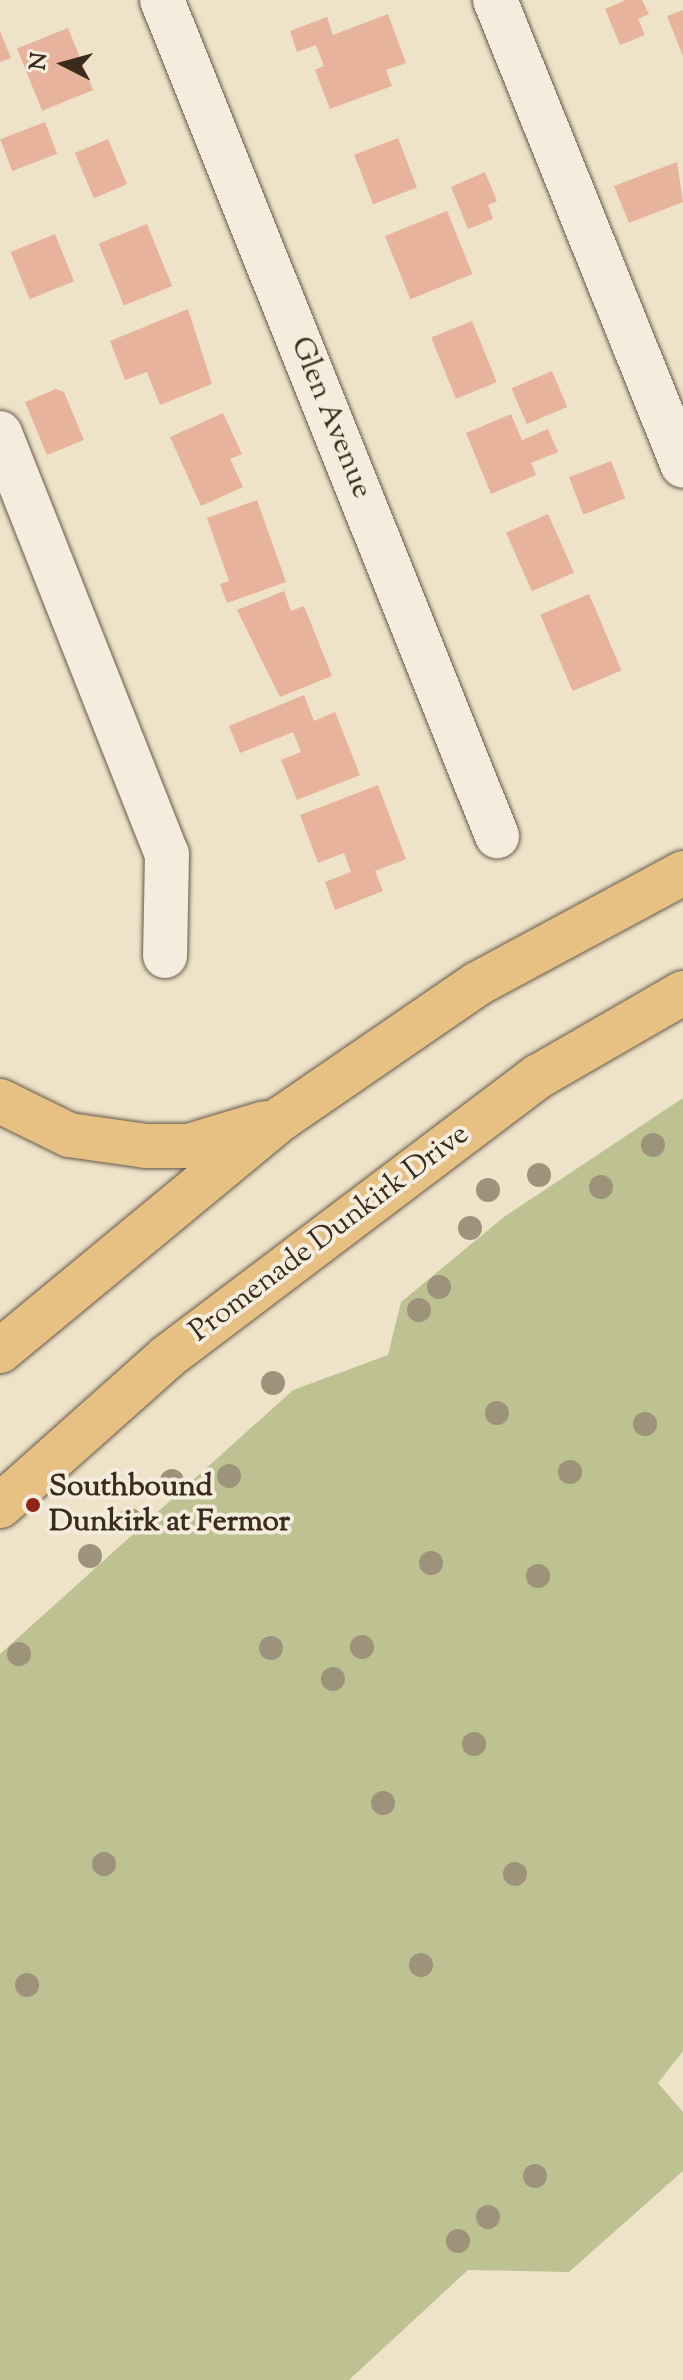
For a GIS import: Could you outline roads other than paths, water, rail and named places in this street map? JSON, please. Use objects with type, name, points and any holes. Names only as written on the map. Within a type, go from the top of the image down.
[{"type":"main road","points":[[0,1351],[282,1118],[477,984],[683,873]]},
{"type":"main road","name":"Promenade Dunkirk Drive","points":[[0,1506],[167,1357],[539,1076],[683,993]]},
{"type":"main road","points":[[0,1101],[69,1135],[146,1146],[188,1146],[282,1118]]},
{"type":"street","name":"Glen Avenue","points":[[162,0],[497,836]]},
{"type":"street","points":[[495,0],[683,466]]},
{"type":"street","points":[[0,433],[167,854],[165,956]]},
{"type":"place","name":"Southbound Dunkirk at Fermor","points":[[33,1505]]}]
